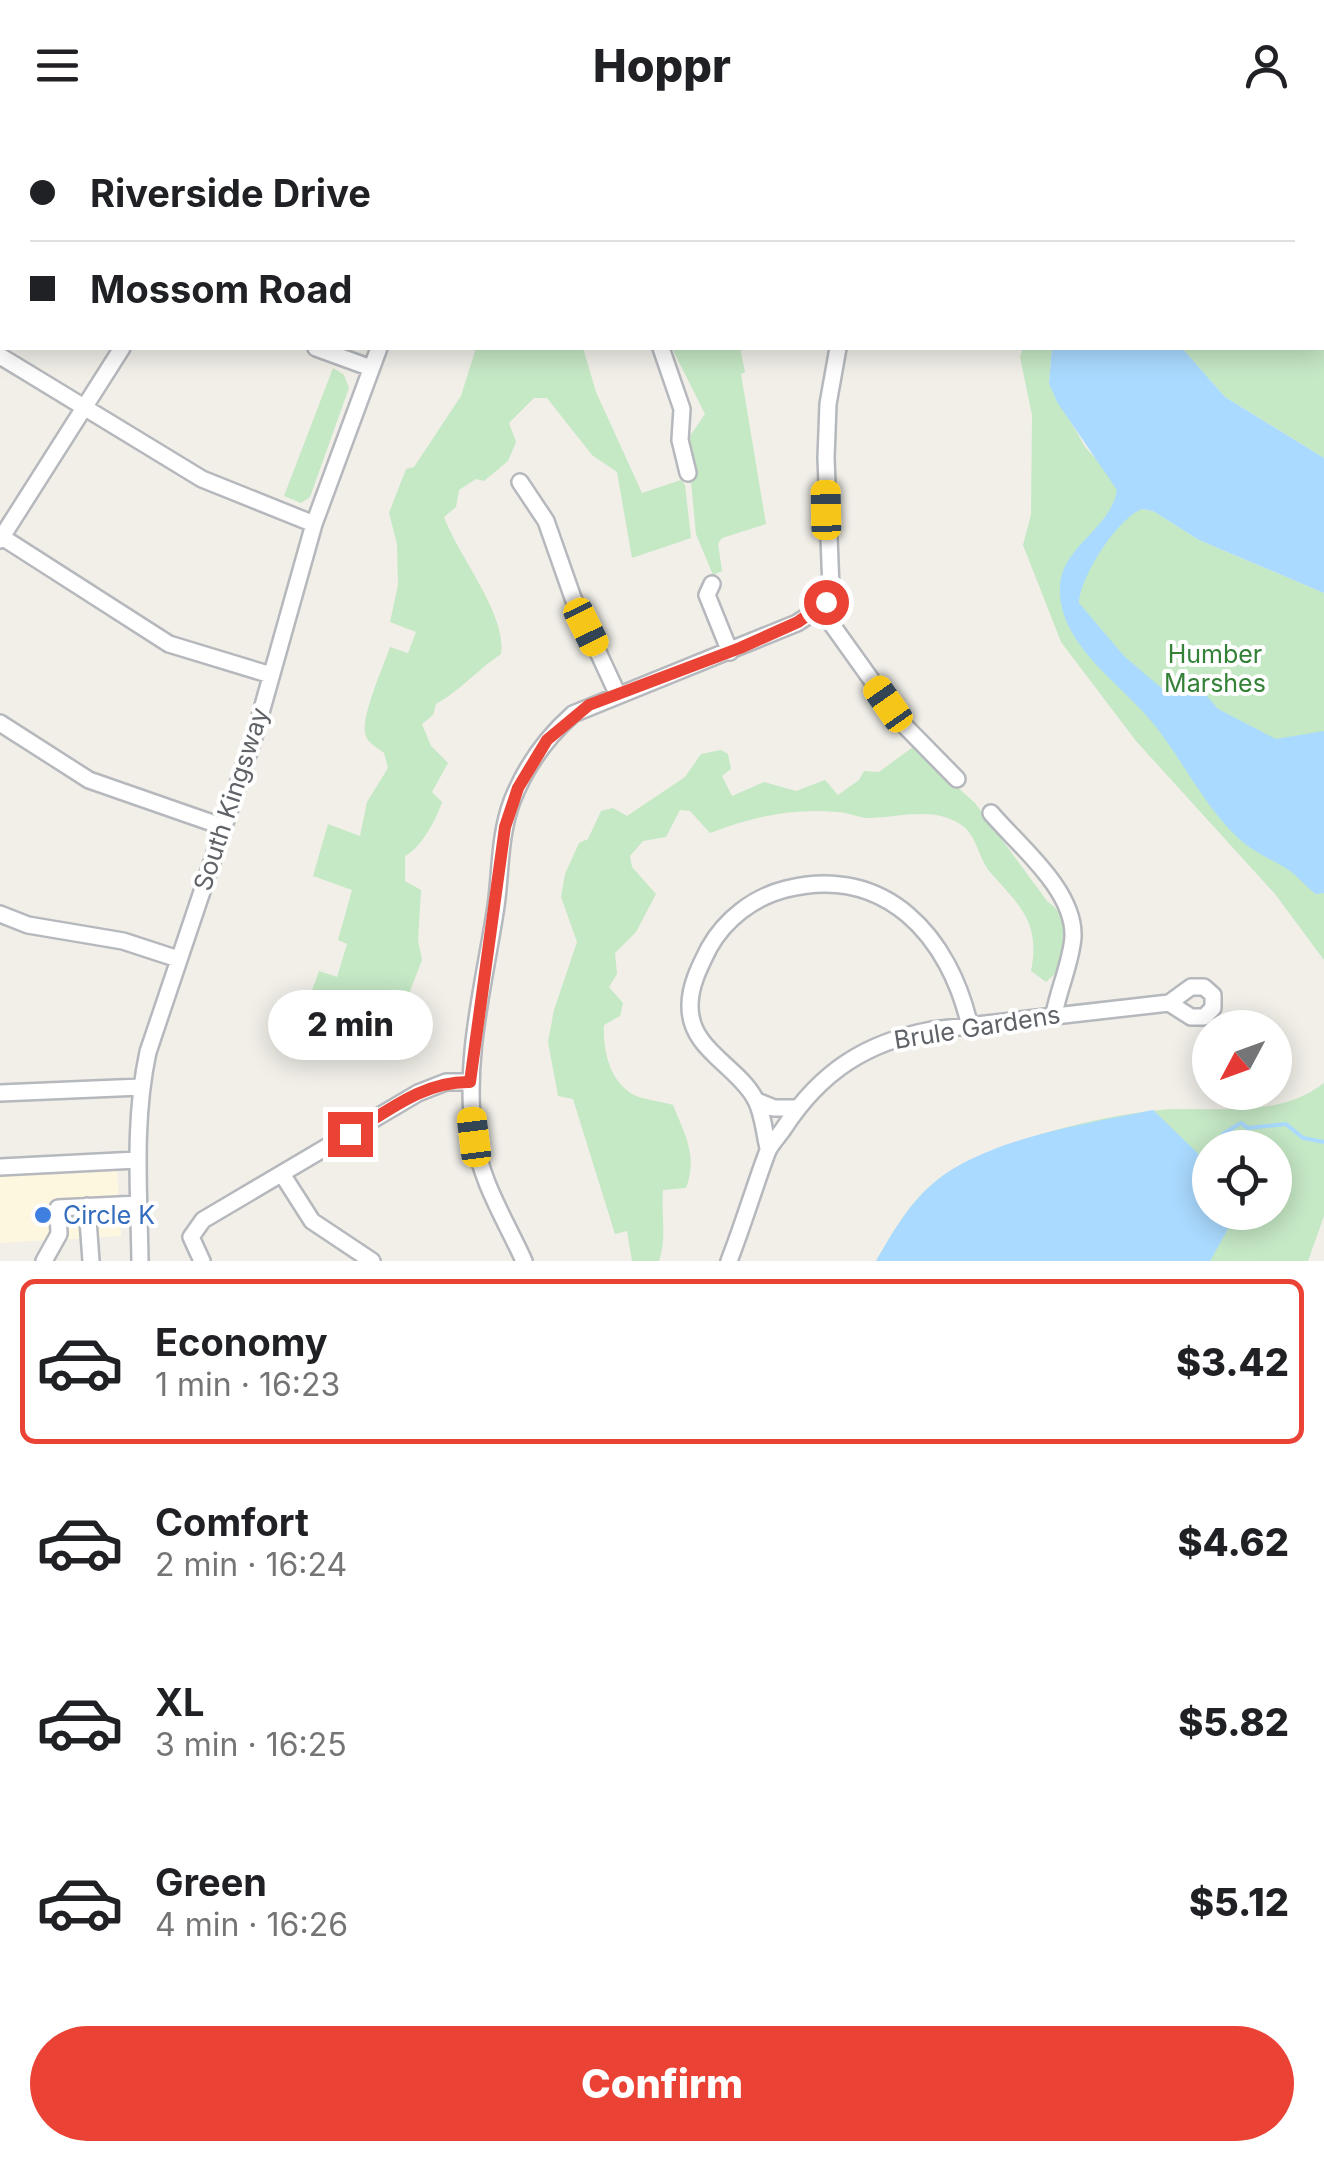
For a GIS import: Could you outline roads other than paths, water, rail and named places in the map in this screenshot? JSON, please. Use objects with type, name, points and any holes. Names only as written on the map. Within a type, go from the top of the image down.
[{"type":"street","points":[[121,350],[1,538],[169,644],[271,675]]},
{"type":"street","points":[[322,350],[371,368]]},
{"type":"street","name":"South Kingsway","points":[[140,1261],[136,1160],[140,1087],[271,675],[314,524],[379,350]]},
{"type":"street","points":[[663,350],[682,409],[680,440],[688,473]]},
{"type":"street","points":[[524,1261],[483,1175],[474,1137],[470,1082],[500,882],[500,847],[512,801],[560,725],[617,693],[730,652],[820,608],[832,589],[826,458],[828,404],[838,350]]},
{"type":"street","points":[[0,356],[202,480],[314,524]]},
{"type":"street","points":[[520,482],[546,520],[574,598],[617,693]]},
{"type":"street","points":[[712,584],[707,595],[730,652]]},
{"type":"street","points":[[820,608],[903,724],[957,780]]},
{"type":"street","points":[[0,722],[90,780],[221,826]]},
{"type":"street","points":[[990,813],[1060,894],[1071,919],[1072,948],[1054,1014]]},
{"type":"street","points":[[797,1108],[774,1108],[757,1101],[704,1044],[690,1005],[696,974],[716,937],[744,909],[777,892],[820,884],[848,886],[903,910],[948,961],[970,1027]]},
{"type":"street","points":[[0,914],[28,926],[110,938],[178,959]]},
{"type":"street","name":"Brule Gardens","points":[[729,1261],[757,1192],[768,1148],[797,1108],[833,1071],[877,1044],[1054,1014],[1169,1002]]},
{"type":"street","points":[[202,1261],[192,1236],[203,1220],[418,1093],[446,1082],[470,1082]]},
{"type":"street","points":[[0,1093],[140,1087]]},
{"type":"street","points":[[757,1101],[768,1148]]},
{"type":"street","points":[[0,1167],[136,1160]]},
{"type":"street","points":[[282,1174],[312,1221],[372,1261]]},
{"type":"street","points":[[44,1261],[59,1234],[58,1208],[138,1204]]},
{"type":"street","points":[[86,1206],[91,1261]]},
{"type":"water","points":[[1052,350],[1184,350],[1225,397],[1324,458],[1324,593],[1199,540],[1153,511],[1142,509],[1122,524],[1102,550],[1086,579],[1079,603],[1125,657],[1165,691],[1194,681],[1218,709],[1276,739],[1324,731],[1324,893],[1316,894],[1291,872],[1237,837],[1213,810],[1152,722],[1093,661],[1069,626],[1062,607],[1063,572],[1077,548],[1106,516],[1117,490],[1057,402],[1049,383]]},
{"type":"water","points":[[1153,1110],[1192,1148],[1192,1230],[1227,1230],[1210,1261],[876,1261],[902,1218],[936,1181],[958,1166],[1010,1143]]},
{"type":"waterway","points":[[1230,1130],[1241,1123],[1248,1128],[1286,1124],[1303,1138],[1324,1142]]},
{"type":"place","name":"Circle K","points":[[43,1215]]},
{"type":"park label","name":"Humber Marshes","points":[[1215,668]]}]
